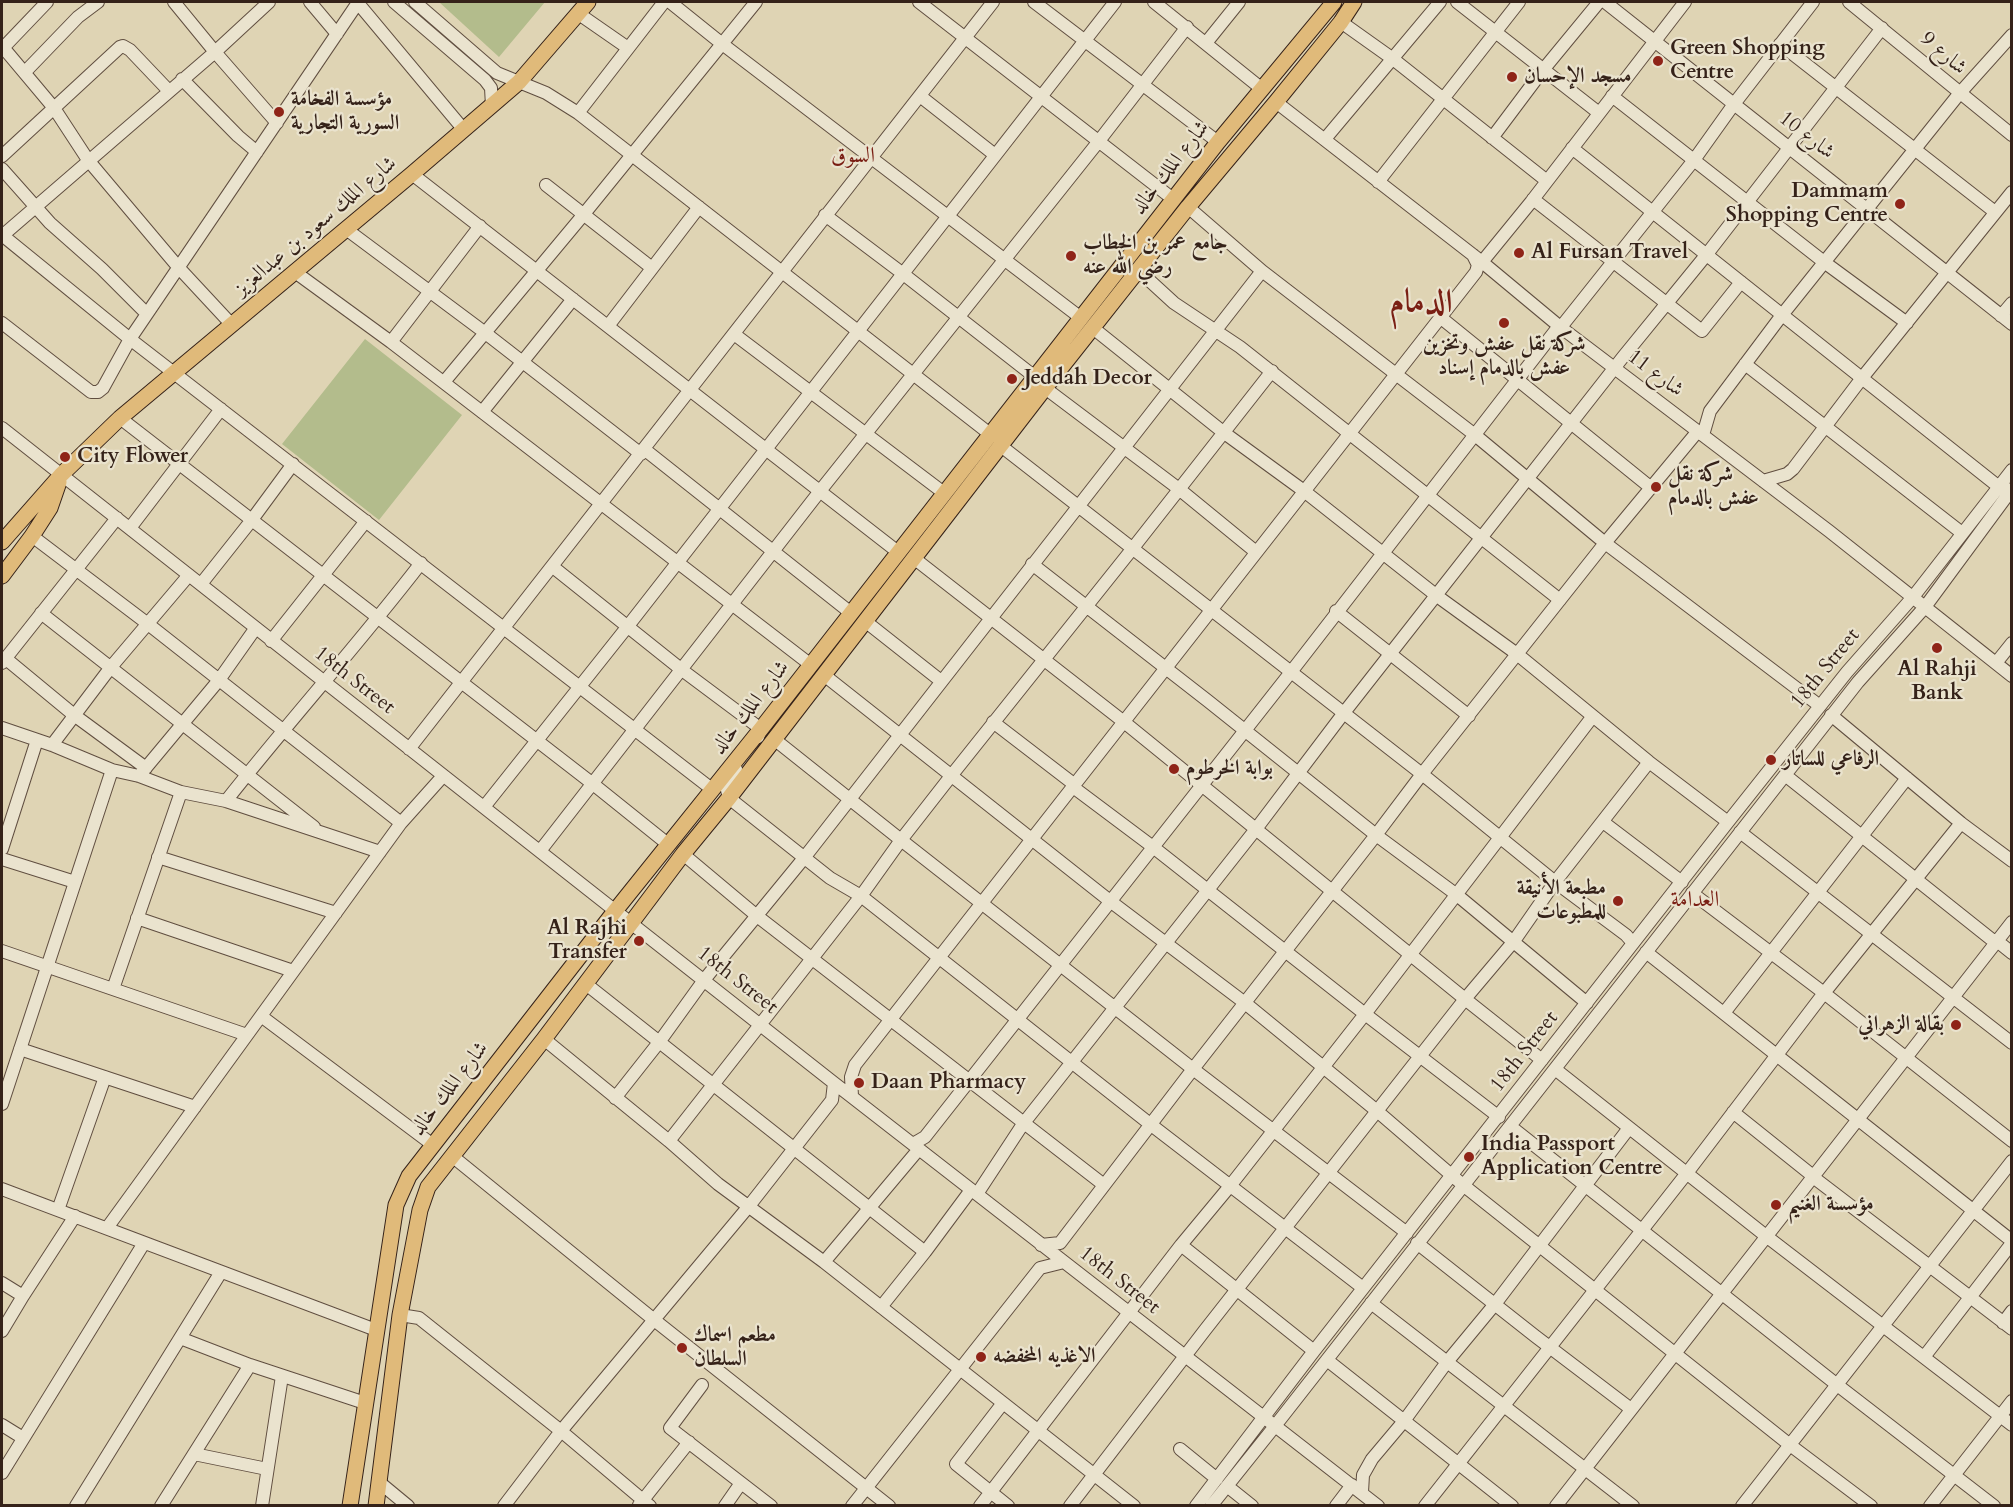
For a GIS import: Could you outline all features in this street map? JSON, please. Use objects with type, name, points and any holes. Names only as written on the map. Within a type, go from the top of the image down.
[{"type":"main road","name":"شارع الملك خالد","points":[[350,1506],[396,1205],[409,1176],[990,434],[1093,327],[1188,207],[1341,22],[1354,2]]},
{"type":"main road","name":"شارع الملك خالد","points":[[376,1506],[400,1315],[420,1210],[428,1186],[1001,446],[1081,318],[1262,89],[1326,4]]},
{"type":"main road","name":"شارع الملك سعود بن عبدالعزيز","points":[[4,534],[120,418],[519,82],[584,8]]},
{"type":"main road","points":[[1262,89],[1276,102]]},
{"type":"main road","name":"شارع الملك سعود بن عبدالعزيز","points":[[2,576],[50,508],[61,475]]},
{"type":"street","points":[[47,2],[2,47],[54,108],[88,160],[178,268],[232,325]]},
{"type":"street","points":[[25,72],[78,17],[98,2]]},
{"type":"street","points":[[174,2],[277,123]]},
{"type":"street","points":[[269,2],[215,52],[2,236],[130,339],[713,790]]},
{"type":"street","points":[[310,2],[337,34]]},
{"type":"street","points":[[394,2],[485,80],[491,88],[492,106]]},
{"type":"street","points":[[415,2],[497,73],[546,93],[633,155],[990,434]]},
{"type":"street","points":[[578,114],[664,2]]},
{"type":"street","points":[[670,2],[1081,318]]},
{"type":"street","points":[[444,382],[633,155],[756,2]]},
{"type":"street","points":[[918,2],[1173,199]]},
{"type":"street","points":[[409,749],[993,2]]},
{"type":"street","points":[[1034,2],[1218,142]]},
{"type":"street","points":[[484,807],[1115,2]]},
{"type":"street","points":[[1154,2],[1262,89]]},
{"type":"street","points":[[1206,43],[1239,2]]},
{"type":"street","points":[[1325,139],[1440,2]]},
{"type":"street","points":[[1457,2],[1599,113]]},
{"type":"street","points":[[1377,182],[1519,2]]},
{"type":"street","points":[[1492,138],[1543,70],[1599,2]]},
{"type":"street","name":"شارع 10","points":[[1605,2],[2012,324]]},
{"type":"street","points":[[852,1096],[851,1077],[855,1065],[1476,272],[1478,258],[1533,199],[1686,2]]},
{"type":"street","points":[[824,1262],[870,1207],[1291,672],[1517,378],[1694,160],[1779,44],[1813,2]]},
{"type":"street","name":"شارع 9","points":[[1849,2],[2012,135]]},
{"type":"street","points":[[2,323],[91,392],[98,392],[103,388],[130,339],[357,3],[464,130]]},
{"type":"street","points":[[584,8],[628,48]]},
{"type":"street","points":[[1341,22],[1393,59],[1547,181]]},
{"type":"street","points":[[540,851],[957,316],[1099,141],[1187,27]]},
{"type":"street","points":[[881,1307],[974,1192],[1023,1124],[1256,829],[1571,423],[1748,202],[1882,28]]},
{"type":"street","points":[[1041,1245],[1060,1243],[1422,774],[1650,487],[1700,433],[1710,411],[1782,315],[1959,94],[2012,35]]},
{"type":"street","points":[[1779,44],[1995,212]]},
{"type":"street","points":[[2,156],[120,47],[123,46],[130,50],[169,91]]},
{"type":"street","points":[[1959,94],[1979,84],[2012,46]]},
{"type":"street","points":[[183,79],[238,136],[257,152]]},
{"type":"street","points":[[920,96],[995,155]]},
{"type":"street","points":[[1612,96],[1907,324]]},
{"type":"street","name":"شارع 11","points":[[1276,102],[1478,258],[1615,369],[1913,597],[2012,676]]},
{"type":"street","points":[[1196,1506],[1275,1426],[1831,715],[1873,663],[1924,607],[2008,489],[1862,378],[1572,148]]},
{"type":"street","points":[[2,169],[50,223],[102,268],[147,314]]},
{"type":"street","points":[[412,174],[898,552]]},
{"type":"street","points":[[546,185],[652,268]]},
{"type":"street","points":[[1763,482],[1787,474],[2012,192]]},
{"type":"street","points":[[1533,199],[1702,331],[1741,282]]},
{"type":"street","points":[[608,326],[699,207]]},
{"type":"street","points":[[1188,207],[1262,271],[1475,435],[1605,543],[1820,706]]},
{"type":"street","points":[[825,215],[957,316],[1124,449],[1179,489],[1256,552]]},
{"type":"street","points":[[391,342],[480,226]]},
{"type":"street","points":[[346,229],[720,508],[851,613]]},
{"type":"street","points":[[1138,270],[1174,303],[1272,371],[1349,435],[1560,600]]},
{"type":"street","points":[[615,1098],[704,980],[804,858],[1262,271]]},
{"type":"street","points":[[295,272],[444,382],[811,665]]},
{"type":"street","points":[[482,412],[573,299]]},
{"type":"street","points":[[2001,316],[2012,303]]},
{"type":"street","points":[[1440,317],[1650,487]]},
{"type":"street","points":[[1093,327],[1223,432],[1304,491],[1437,596],[1517,654],[1649,762],[1728,822]]},
{"type":"street","points":[[734,334],[944,493]]},
{"type":"street","points":[[1744,364],[1962,532]]},
{"type":"street","points":[[669,1141],[861,896],[901,840],[993,722],[1044,661],[1272,371]]},
{"type":"street","points":[[130,528],[221,409]]},
{"type":"street","points":[[120,418],[669,845]]},
{"type":"street","name":"18th Street","points":[[2,428],[189,574],[255,629],[1264,1418],[1363,1288],[1847,672],[1913,597],[1962,532],[2008,489],[2012,470]]},
{"type":"street","points":[[1001,446],[1422,774],[1555,882],[1626,935],[1633,943]]},
{"type":"street","points":[[201,584],[293,464]]},
{"type":"street","points":[[117,518],[3,661],[74,715],[142,772],[181,792],[226,801],[380,852]]},
{"type":"street","points":[[271,641],[366,521]]},
{"type":"street","points":[[32,536],[401,823]]},
{"type":"street","points":[[915,559],[1124,722],[1542,1060]]},
{"type":"street","points":[[226,801],[283,729],[378,619],[421,563]]},
{"type":"street","points":[[1032,564],[1376,835],[1457,895],[1587,1003]]},
{"type":"street","points":[[553,567],[682,670],[761,729],[726,786],[729,798],[830,878],[861,896],[940,957],[1150,1124],[1363,1288]]},
{"type":"street","points":[[52,745],[111,667],[189,574]]},
{"type":"street","points":[[1336,612],[1469,716]]},
{"type":"street","points":[[42,613],[322,832]]},
{"type":"street","points":[[866,621],[941,681]]},
{"type":"street","points":[[142,772],[219,680],[255,629]]},
{"type":"street","points":[[1996,663],[2012,643]]},
{"type":"street","points":[[824,675],[1110,901],[1245,1003],[1463,1185],[1871,1506]]},
{"type":"street","points":[[1831,715],[1961,823],[2012,861]]},
{"type":"street","points":[[980,1506],[1181,1245],[1365,1014],[1593,716]]},
{"type":"street","points":[[993,722],[1499,1117]]},
{"type":"street","points":[[2,728],[52,745],[112,770],[142,772]]},
{"type":"street","points":[[774,739],[1193,1069],[1407,1233]]},
{"type":"street","points":[[2,849],[37,740]]},
{"type":"street","points":[[1071,1506],[1237,1288],[1420,1055],[1514,941],[1555,882],[1649,762]]},
{"type":"street","points":[[2,1104],[112,770]]},
{"type":"street","points":[[1785,775],[2012,953]]},
{"type":"street","points":[[107,1228],[401,823],[443,776]]},
{"type":"street","points":[[1724,1013],[1906,778]]},
{"type":"street","points":[[113,989],[181,792]]},
{"type":"street","points":[[1603,822],[1682,882]]},
{"type":"street","points":[[1425,1506],[1551,1348],[1824,993],[1961,823]]},
{"type":"street","points":[[1740,832],[2012,1043]]},
{"type":"street","points":[[683,854],[757,916],[813,957],[1023,1124],[1104,1185]]},
{"type":"street","points":[[158,857],[336,913]]},
{"type":"street","points":[[2,859],[75,882]]},
{"type":"street","points":[[1692,893],[1824,993],[2012,1141]]},
{"type":"street","points":[[137,918],[293,971]]},
{"type":"street","points":[[1556,1506],[2012,922]]},
{"type":"street","points":[[2,951],[247,1035]]},
{"type":"street","points":[[1646,952],[2012,1242],[1924,1357]]},
{"type":"street","points":[[586,984],[925,1252]]},
{"type":"street","points":[[261,1016],[433,1145]]},
{"type":"street","points":[[544,1039],[718,1184],[824,1262],[1134,1506]]},
{"type":"street","points":[[20,1049],[195,1107]]},
{"type":"street","points":[[1555,1069],[1766,1236],[2012,1425]]},
{"type":"street","points":[[58,1210],[105,1077]]},
{"type":"street","points":[[504,1506],[561,1431],[749,1206],[832,1100],[834,1083]]},
{"type":"street","points":[[1733,1112],[1928,1267],[2007,1326],[2012,1311]]},
{"type":"street","points":[[1510,1126],[1994,1506]]},
{"type":"street","points":[[1336,1506],[1357,1488],[1372,1460],[1629,1128]]},
{"type":"street","points":[[452,1156],[889,1506]]},
{"type":"street","points":[[1745,1504],[1836,1384],[2012,1161]]},
{"type":"street","points":[[2,1189],[376,1330]]},
{"type":"street","points":[[2,1331],[75,1216]]},
{"type":"street","points":[[2,1473],[144,1243]]},
{"type":"street","points":[[1417,1243],[1631,1410]]},
{"type":"street","points":[[1181,1245],[1314,1351]]},
{"type":"street","points":[[852,1506],[1040,1268],[1064,1262]]},
{"type":"street","points":[[76,1506],[221,1272]]},
{"type":"street","points":[[2,1282],[23,1296]]},
{"type":"street","points":[[1371,1303],[1633,1506]]},
{"type":"street","points":[[400,1315],[419,1318],[561,1431],[644,1504],[689,1442]]},
{"type":"street","points":[[180,1338],[250,1365],[365,1403]]},
{"type":"street","points":[[1327,1360],[1512,1506]]},
{"type":"street","points":[[161,1506],[250,1365]]},
{"type":"street","points":[[262,1506],[282,1376]]},
{"type":"street","points":[[702,1385],[670,1428],[771,1506]]},
{"type":"street","points":[[1930,1506],[2012,1401]]},
{"type":"street","points":[[1003,1403],[956,1464],[1008,1506]]},
{"type":"street","points":[[1211,1506],[1222,1482],[1264,1418],[1378,1506]]},
{"type":"street","points":[[2,1425],[23,1438]]},
{"type":"street","points":[[1180,1449],[1252,1506]]},
{"type":"street","points":[[194,1454],[267,1469]]},
{"type":"street","points":[[379,1482],[408,1506]]},
{"type":"street","points":[[725,1506],[741,1483]]},
{"type":"green space","points":[[439,2],[545,2],[499,57]]},
{"type":"green space","points":[[365,339],[462,415],[379,520],[282,444]]},
{"type":"place","name":"Green Shopping Centre","points":[[1658,61]]},
{"type":"place","name":"مسجد الإحسان","points":[[1512,77]]},
{"type":"place","name":"مؤسسة الفخامة السورية التجارية","points":[[279,112]]},
{"type":"place","name":"Dammam Shopping Centre","points":[[1900,204]]},
{"type":"place","name":"Al Fursan Travel","points":[[1519,253]]},
{"type":"place","name":"جامع عمر بن الخطاب رضي الله عنه","points":[[1071,256]]},
{"type":"place","name":"شركة نقل عفش وتخزين عفش بالدمام إسناد","points":[[1504,323]]},
{"type":"place","name":"Jeddah Decor","points":[[1012,379]]},
{"type":"place","name":"City Flower","points":[[65,457]]},
{"type":"place","name":"شركة نقل عفش بالدمام","points":[[1656,487]]},
{"type":"place","name":"Al Rahji Bank","points":[[1937,648]]},
{"type":"place","name":"الرفاعي للساتار","points":[[1771,760]]},
{"type":"place","name":"بوابة الخرطوم","points":[[1174,769]]},
{"type":"place","name":"مطبعة الأنيقة للمطبوعات","points":[[1618,901]]},
{"type":"place","name":"Al Rajhi Transfer","points":[[639,941]]},
{"type":"place","name":"بقالة الزهراني","points":[[1956,1025]]},
{"type":"place","name":"Daan Pharmacy","points":[[859,1083]]},
{"type":"place","name":"India Passport Application Centre","points":[[1469,1157]]},
{"type":"place","name":"مؤسسة الغنيم","points":[[1776,1205]]},
{"type":"place","name":"مطعم اسماك السلطان","points":[[682,1348]]},
{"type":"place","name":"الاغذيه المخفضه","points":[[981,1357]]},
{"type":"district","name":"السوق","points":[[853,157]]},
{"type":"district","name":"الدمام","points":[[1421,304]]},
{"type":"district","name":"العدامة","points":[[1695,901]]}]
